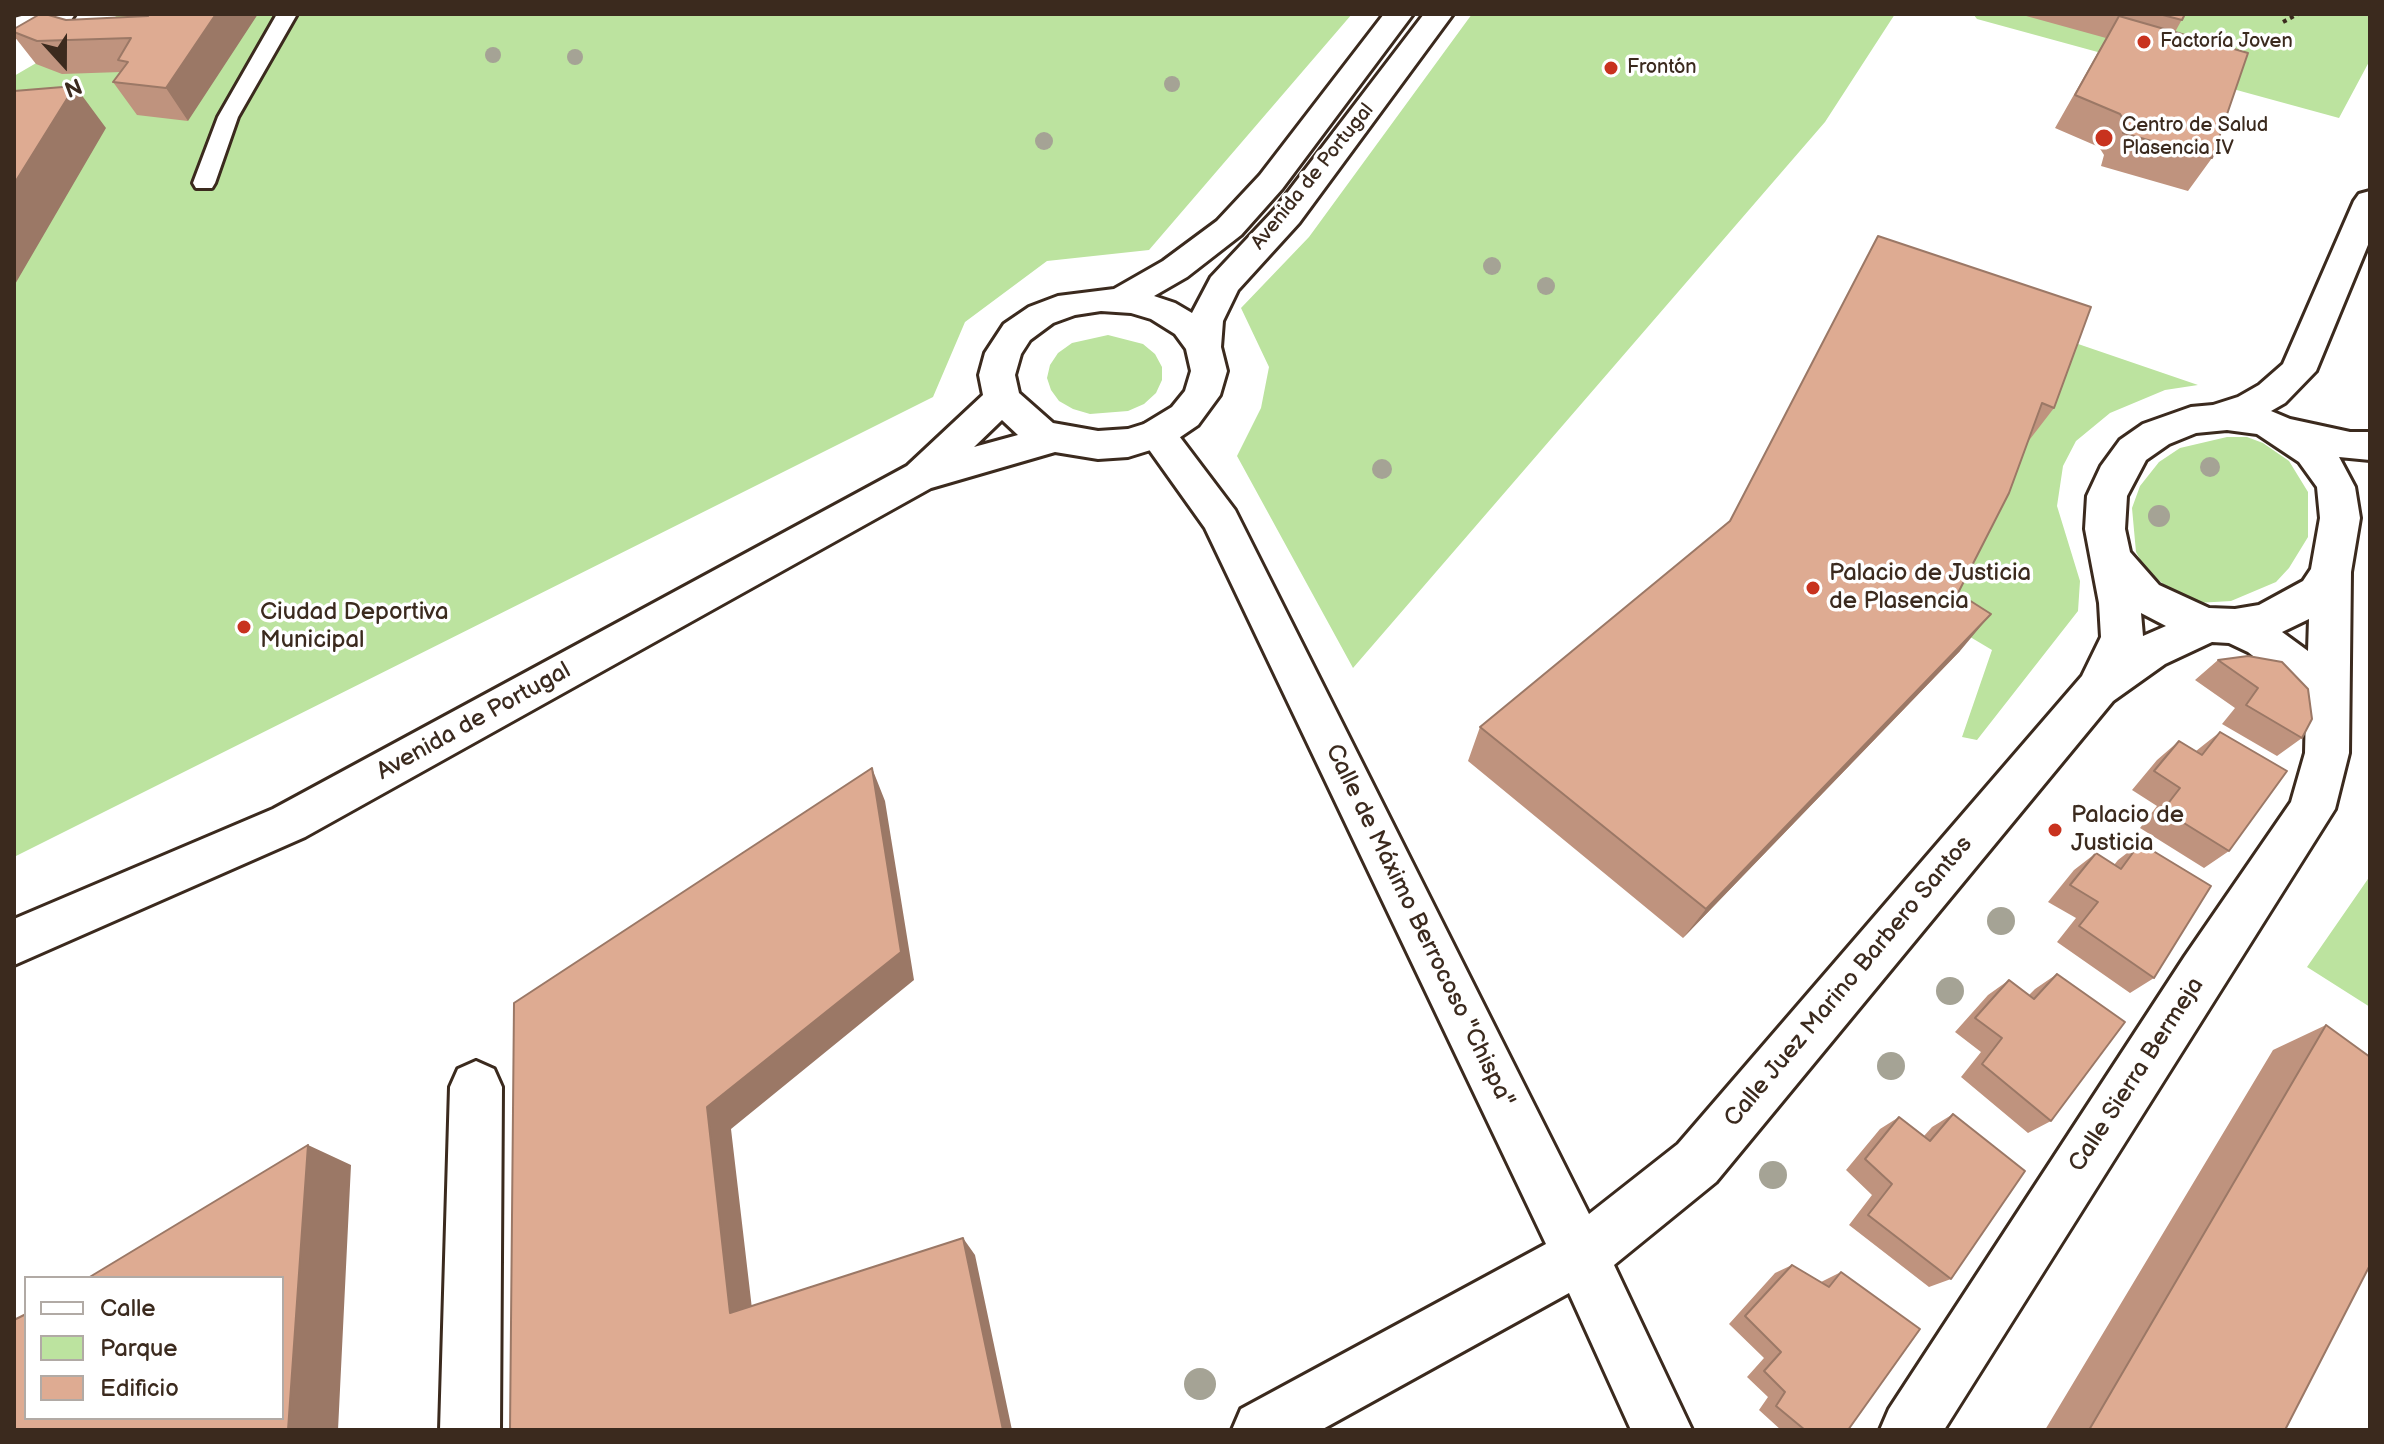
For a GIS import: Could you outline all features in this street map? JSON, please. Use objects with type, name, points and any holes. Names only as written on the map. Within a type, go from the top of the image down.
[{"type":"street","points":[[14,27],[61,14]]},
{"type":"street","name":"Avenida de Portugal","points":[[1120,301],[1175,269],[1229,228],[1271,182],[1399,14]]},
{"type":"street","name":"Avenida de Portugal","points":[[1203,347],[1205,321],[1223,285],[1287,216],[1439,14]]},
{"type":"street","points":[[2222,626],[2265,621],[2292,609],[2318,592],[2331,572],[2337,546],[2336,487],[2326,468],[2300,440],[2298,371],[2370,201]]},
{"type":"street","points":[[1120,301],[1163,311],[1187,326],[1203,347],[1209,371],[1202,395],[1185,416],[1157,434],[1128,443],[1098,445],[1040,433],[1002,398],[997,375],[1003,353],[1017,332],[1041,315],[1070,304],[1120,301]]},
{"type":"street","points":[[2216,418],[2251,406],[2272,394],[2298,371]]},
{"type":"street","name":"Avenida de Portugal","points":[[921,476],[1002,398]]},
{"type":"street","points":[[2327,708],[2314,684],[2300,669],[2263,640],[2169,610],[2144,596],[2111,558],[2105,529],[2107,496],[2115,476],[2133,450],[2156,434],[2191,420],[2252,419],[2300,440],[2370,446]]},
{"type":"street","name":"Calle de Máximo Berrocoso \"Chispa\"","points":[[1157,434],[1221,521],[1581,1256],[1662,1430]]},
{"type":"street","name":"Avenida de Portugal","points":[[14,942],[289,823],[921,476],[1055,438]]},
{"type":"street","points":[[2338,508],[2370,476]]},
{"type":"street","name":"Calle Juez Marino Barbero Santos","points":[[1262,1430],[1581,1256],[1697,1163],[2098,688],[2122,637],[2111,558]]},
{"type":"street","name":"Calle Sierra Bermeja","points":[[1910,1430],[2312,809],[2327,753],[2331,572]]},
{"type":"street","name":"Calle Juez Marino Barbero Santos","points":[[2098,688],[2150,652],[2222,626]]},
{"type":"street","points":[[470,1430],[476,1087]]},
{"type":"lane","points":[[204,183],[228,117],[287,14]]},
{"type":"path","points":[[2283,22],[2298,14]]},
{"type":"green space","name":"Ciudad Deportiva Municipal","points":[[120,14],[1352,14],[1149,250],[1047,261],[965,322],[933,397],[14,857],[14,76]]},
{"type":"green space","points":[[1472,14],[1895,14],[1825,122],[1353,668],[1237,456],[1261,408],[1269,367],[1241,308],[1309,237]]},
{"type":"green space","points":[[1973,14],[2370,14],[2370,60],[2339,118],[1977,19]]},
{"type":"green space","points":[[2008,320],[2198,385],[2165,390],[2110,413],[2076,441],[2063,466],[2057,506],[2080,581],[2078,611],[1977,740],[1962,737],[1992,650],[1935,616]]},
{"type":"green space","points":[[1108,335],[1143,344],[1155,354],[1162,367],[1162,380],[1156,393],[1144,404],[1128,411],[1090,414],[1059,401],[1047,378],[1050,365],[1058,353],[1072,343]]},
{"type":"green space","points":[[2227,437],[2247,437],[2263,443],[2289,461],[2308,492],[2308,537],[2289,568],[2276,582],[2231,601],[2197,603],[2177,595],[2146,570],[2136,552],[2132,508],[2140,486],[2159,462],[2180,448]]},
{"type":"green space","points":[[2370,876],[2370,1007],[2307,967]]},
{"type":"building","points":[[40,14],[66,20],[149,14],[216,14],[166,88],[113,82],[128,62],[118,60],[131,38],[37,41],[14,32],[14,29]]},
{"type":"building","points":[[2159,14],[2185,14],[2182,20]]},
{"type":"building","points":[[2119,16],[2248,53],[2212,158],[2123,133],[2125,122],[2120,114],[2075,95]]},
{"type":"building","points":[[75,86],[14,184],[14,91]]},
{"type":"building","name":"Palacio de Justicia de Plasencia","points":[[1878,236],[2091,307],[2054,408],[2042,403],[2009,493],[1958,593],[1991,614],[1706,909],[1480,727],[1730,521]]},
{"type":"building","points":[[2248,656],[2282,662],[2308,689],[2312,719],[2302,738],[2246,705],[2258,688],[2218,660]]},
{"type":"building","points":[[2220,732],[2287,771],[2229,851],[2163,810],[2180,788],[2154,771],[2179,741],[2202,755]]},
{"type":"building","points":[[872,768],[901,952],[707,1107],[730,1313],[963,1238],[1003,1430],[510,1430],[514,1003]]},
{"type":"building","points":[[2140,843],[2211,886],[2154,978],[2079,926],[2098,902],[2070,885],[2096,853],[2121,869]]},
{"type":"building","points":[[2057,974],[2125,1022],[2051,1121],[1982,1064],[2002,1038],[1975,1018],[2009,980],[2034,999]]},
{"type":"building","points":[[2326,1025],[2370,1057],[2370,1265],[2285,1430],[2089,1430]]},
{"type":"building","points":[[1953,1114],[2025,1171],[1951,1279],[1868,1215],[1892,1184],[1865,1159],[1899,1117],[1930,1141]]},
{"type":"building","points":[[308,1145],[288,1430],[14,1430],[14,1320],[24,1315],[24,1420],[284,1420],[284,1276],[91,1276]]},
{"type":"building","points":[[1792,1265],[1829,1287],[1841,1272],[1920,1329],[1848,1430],[1805,1430],[1776,1406],[1785,1392],[1764,1371],[1781,1352],[1745,1316]]},
{"type":"place","name":"Factoría Joven","points":[[2144,42]]},
{"type":"place","name":"Frontón","points":[[1611,68]]},
{"type":"place","name":"Centro de Salud Plasencia IV","points":[[2104,138]]},
{"type":"place","name":"Palacio de Justicia de Plasencia","points":[[1813,588]]},
{"type":"place","name":"Ciudad Deportiva Municipal","points":[[244,627]]},
{"type":"place","name":"Palacio de Justicia","points":[[2055,830]]}]
